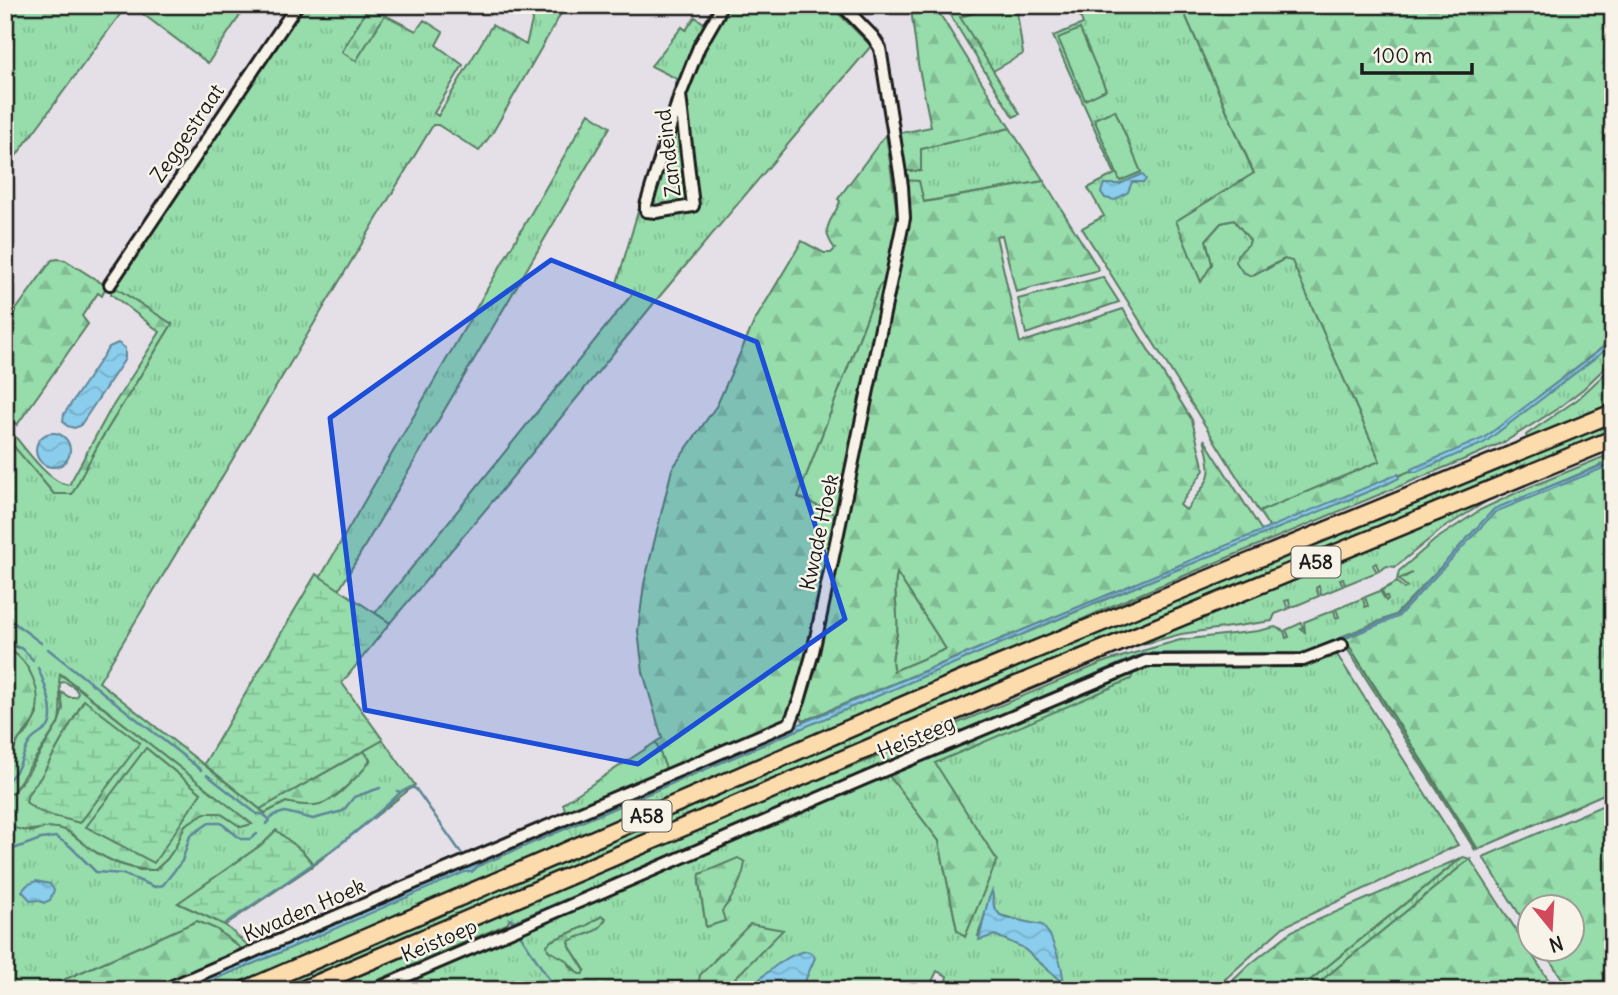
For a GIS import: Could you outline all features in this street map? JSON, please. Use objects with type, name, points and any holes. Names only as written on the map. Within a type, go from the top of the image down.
[{"type":"highway","name":"A58","points":[[246,990],[964,679],[1613,413]]},
{"type":"highway","name":"A58","points":[[302,990],[1019,684],[1613,439]]},
{"type":"street","name":"Zeggestraat","points":[[110,284],[297,5]]},
{"type":"street","name":"Zandeind","points":[[680,95],[693,206],[646,211],[680,95],[699,47],[718,14],[720,5]]},
{"type":"street","name":"Kwade Hoek","points":[[459,864],[785,726],[793,718],[813,652],[905,218],[880,48],[842,5]]},
{"type":"street","name":"Heisteeg","points":[[519,927],[1146,661],[1303,660],[1342,645]]},
{"type":"street","name":"Kwaden Hoek","points":[[163,990],[459,864]]},
{"type":"street","name":"Keistoep","points":[[374,990],[519,927]]},
{"type":"highlighted area","points":[[551,260],[757,342],[845,619],[638,764],[365,710],[330,418]]},
{"type":"green space","points":[[5,5],[127,5],[5,171]]},
{"type":"green space","points":[[131,5],[247,5],[208,63]]},
{"type":"green space","points":[[300,5],[369,5],[342,52],[356,60],[385,15],[416,31],[424,20],[443,32],[436,45],[463,65],[434,113],[438,116],[492,25],[526,45],[534,13],[544,15],[546,5],[566,5],[493,132],[479,151],[438,125],[433,125],[99,682],[265,813],[286,802],[315,804],[335,797],[370,760],[364,751],[383,740],[415,785],[314,865],[303,852],[276,831],[264,843],[178,903],[225,925],[251,948],[244,951],[216,929],[197,921],[41,990],[5,990],[5,922],[10,912],[5,911],[5,818],[7,823],[31,832],[49,826],[66,830],[98,854],[139,870],[155,870],[176,846],[185,825],[205,813],[220,813],[241,827],[251,824],[61,674],[58,724],[5,804],[5,769],[19,739],[28,731],[37,714],[36,692],[10,650],[5,648],[5,446],[9,440],[54,494],[72,494],[100,441],[172,324],[111,285]]},
{"type":"green space","points":[[706,5],[828,5],[871,46],[659,297],[390,623],[375,613],[633,293],[617,283],[677,79],[651,66],[682,27],[686,30],[695,17],[704,23],[713,12]]},
{"type":"green space","points":[[968,5],[1000,5],[960,17],[1020,114],[1013,117],[947,10]]},
{"type":"green space","points":[[1000,5],[1016,5],[1023,54],[993,71],[959,17]]},
{"type":"green space","points":[[1076,5],[1181,5],[1254,174],[1177,221],[1201,281],[1212,264],[1206,240],[1221,223],[1234,220],[1250,240],[1249,244],[1266,270],[1284,259],[1292,260],[1380,461],[1259,512],[1082,228],[1104,216],[1088,188],[1115,174],[1053,36],[1083,24]]},
{"type":"green space","points":[[1181,5],[1613,5],[1613,339],[1538,397],[1539,400],[1474,445],[1270,528],[1259,512],[1380,461],[1292,261],[1284,259],[1251,276],[1242,271],[1236,262],[1237,255],[1250,240],[1234,220],[1221,223],[1206,240],[1212,264],[1201,282],[1176,221],[1254,173]]},
{"type":"green space","points":[[368,7],[385,15],[356,61],[342,52]]},
{"type":"green space","points":[[911,9],[938,11],[1010,128],[921,149],[921,171],[902,171],[896,134],[931,127],[918,64]]},
{"type":"green space","points":[[1080,29],[1106,90],[1085,100],[1058,38]]},
{"type":"green space","points":[[1115,110],[1141,172],[1120,181],[1094,119]]},
{"type":"green space","points":[[589,113],[610,127],[339,590],[320,578]]},
{"type":"green space","points":[[1010,128],[1044,181],[923,202],[919,182],[903,180],[902,171],[921,149]]},
{"type":"green space","points":[[886,134],[898,221],[885,282],[879,286],[798,497],[837,515],[797,691],[789,711],[780,723],[667,771],[656,742],[662,738],[643,672],[638,631],[644,584],[672,469],[717,405],[754,322],[802,241],[824,253],[831,253],[835,249],[827,229],[840,201],[838,199]]},
{"type":"green space","points":[[903,180],[919,181],[924,202],[1044,181],[1099,270],[1016,292],[1002,235],[996,236],[1020,343],[1123,309],[1192,420],[1204,470],[1180,505],[1186,510],[1208,477],[1209,463],[1204,439],[1262,531],[803,721],[800,715],[811,686],[896,278]],"holes":[[[897,573],[946,649],[894,671],[892,662],[897,631]]]},
{"type":"green space","points":[[52,260],[65,260],[106,286],[102,296],[98,293],[82,316],[88,324],[17,425],[7,416],[5,418],[5,325]]},
{"type":"green space","points":[[1103,277],[1119,302],[1026,334],[1018,299]]},
{"type":"green space","points":[[885,282],[837,515],[798,497],[879,286]]},
{"type":"green space","points":[[111,285],[172,324],[100,441],[72,494],[54,494],[5,436],[5,424],[43,469],[61,483],[69,485],[109,412],[160,332],[111,294]]},
{"type":"green space","points":[[1613,344],[1613,360],[1583,389],[1506,441],[1116,604],[1008,653],[223,990],[188,990],[1046,624],[1389,483],[1398,474],[1411,469],[1416,472],[1486,441]]},
{"type":"green space","points":[[1613,366],[1613,403],[1527,438],[1526,435],[1578,399]]},
{"type":"green space","points":[[1613,418],[1613,433],[592,859],[287,990],[258,990],[917,706]]},
{"type":"green space","points":[[1613,453],[1613,461],[1494,509],[1397,615],[1302,654],[1145,653],[515,921],[510,919],[507,924],[355,990],[323,990],[765,800],[872,759],[1107,661],[1180,640],[1275,627],[1284,631],[1286,638],[1289,637],[1286,630],[1301,623],[1301,629],[1305,632],[1304,622],[1334,610],[1336,618],[1339,617],[1336,609],[1363,598],[1365,607],[1368,606],[1365,597],[1380,591],[1386,601],[1387,596],[1384,597],[1382,590],[1397,582],[1404,589],[1407,587],[1399,580],[1412,573],[1397,580],[1399,571],[1435,540],[1480,510]]},
{"type":"green space","points":[[1613,460],[1613,790],[1478,849],[1343,636],[1395,615],[1496,509]]},
{"type":"green space","points":[[1492,498],[1442,529],[1395,567],[1387,566],[1379,571],[1376,563],[1373,565],[1377,572],[1345,585],[1343,578],[1340,579],[1343,586],[1321,595],[1319,586],[1316,588],[1319,596],[1290,608],[1289,600],[1285,601],[1288,609],[1275,614],[1272,621],[1181,634],[1129,648]]},
{"type":"green space","points":[[897,573],[946,649],[894,671],[892,663],[897,633]]},
{"type":"green space","points":[[316,574],[390,623],[342,683],[383,740],[260,809],[204,764]]},
{"type":"green space","points":[[1344,639],[1476,848],[1578,806],[1475,850],[1346,647],[1306,657],[1151,658],[365,990],[1144,656],[1302,656]]},
{"type":"green space","points":[[5,648],[21,659],[27,667],[36,687],[37,708],[35,717],[17,743],[5,769]]},
{"type":"green space","points":[[1336,653],[1458,845],[1283,927],[1213,990],[944,990],[947,976],[937,971],[928,990],[801,990],[814,958],[785,960],[748,990],[723,990],[736,979],[730,946],[715,959],[705,990],[379,990],[887,773],[939,841],[957,930],[997,860],[934,763],[1130,679],[1135,669],[1148,663]],"holes":[[[699,882],[730,901],[706,926]],[[992,891],[994,907],[1000,915],[1032,924],[1063,983],[1022,947],[995,935],[978,936]],[[602,916],[605,918],[595,931],[569,941],[585,970],[573,970],[551,941]]]},
{"type":"green space","points":[[1135,669],[1131,679],[935,763],[997,860],[965,937],[957,930],[939,841],[887,773]]},
{"type":"green space","points":[[60,674],[252,824],[241,827],[220,813],[205,813],[185,825],[176,846],[155,870],[136,868],[111,860],[65,830],[22,830],[7,823],[5,804],[9,796],[25,778],[58,724],[63,709],[61,692],[69,697],[76,697],[78,693],[65,682],[59,683]],"holes":[[[84,700],[64,818],[49,815],[28,794],[41,777]],[[146,748],[201,793],[181,822]]]},
{"type":"green space","points":[[84,700],[140,743],[80,823],[44,813],[26,802],[28,794],[41,777]]},
{"type":"green space","points":[[656,742],[667,771],[567,815],[563,804]]},
{"type":"green space","points":[[146,748],[201,793],[154,863],[86,827]]},
{"type":"green space","points":[[364,751],[370,760],[366,767],[327,801],[313,805],[286,802],[265,813],[260,809]]},
{"type":"green space","points":[[1613,801],[1613,990],[1570,990],[1552,964],[1586,964],[1586,894],[1516,894],[1516,909],[1483,857]]},
{"type":"green space","points":[[276,830],[303,852],[314,865],[225,925],[178,903],[264,843]]},
{"type":"green space","points":[[1463,857],[1470,859],[1310,990],[1298,990]]},
{"type":"green space","points":[[738,858],[745,862],[744,869],[737,888],[722,911],[725,921],[706,927],[700,874]]},
{"type":"green space","points":[[1461,858],[1298,990],[1223,990],[1292,931]]},
{"type":"green space","points":[[1470,859],[1516,930],[1516,964],[1538,964],[1555,990],[1310,990]]},
{"type":"green space","points":[[468,866],[178,990],[168,990]]},
{"type":"green space","points":[[602,916],[606,918],[599,928],[569,941],[585,971],[583,974],[579,974],[566,960],[548,950],[547,945],[551,941]]},
{"type":"green space","points":[[197,921],[216,929],[244,951],[150,990],[41,990]]},
{"type":"green space","points":[[750,924],[783,930],[723,990],[705,990],[699,981],[700,975]]},
{"type":"water","points":[[1142,174],[1146,179],[1144,182],[1132,182],[1128,192],[1115,200],[1105,198],[1101,192],[1104,184],[1120,184]]},
{"type":"water","points":[[1613,340],[1613,344],[1484,443],[1416,472],[1412,471],[1411,469],[1484,438]]},
{"type":"water","points":[[118,343],[125,348],[125,359],[80,426],[67,426],[63,421],[64,414],[109,347]]},
{"type":"water","points":[[53,433],[65,438],[70,450],[65,462],[53,467],[41,462],[36,450],[41,438]]},
{"type":"water","points":[[1613,461],[1613,464],[1495,512],[1398,617],[1302,656],[1144,656],[514,924],[510,919],[515,921],[1145,653],[1302,654],[1397,615],[1494,509]]},
{"type":"water","points":[[1398,474],[1399,478],[1389,483],[1098,602],[478,866],[472,872],[465,872],[188,990],[178,990],[865,696]]},
{"type":"water","points":[[36,881],[50,884],[54,890],[50,900],[44,903],[31,901],[22,891]]},
{"type":"water","points":[[992,891],[994,907],[1000,915],[1042,925],[1050,935],[1061,965],[1064,983],[1022,947],[995,935],[979,940]]},
{"type":"water","points":[[806,951],[812,953],[815,958],[801,990],[748,990],[782,961]]},
{"type":"waterway","points":[[5,616],[41,643]]},
{"type":"waterway","points":[[5,643],[23,649],[33,660]]},
{"type":"waterway","points":[[48,649],[201,770]]},
{"type":"waterway","points":[[5,782],[17,770],[30,742],[48,727],[50,721],[49,698],[38,668]]},
{"type":"waterway","points":[[207,775],[257,814],[263,814],[269,819]]},
{"type":"waterway","points":[[397,791],[411,787],[416,789],[464,857]]},
{"type":"waterway","points":[[266,824],[274,815],[285,812],[313,819],[343,811],[354,797],[380,788]]},
{"type":"waterway","points":[[226,923],[339,845],[401,792]]},
{"type":"waterway","points":[[5,852],[41,839],[56,837],[70,846],[96,872],[123,874],[155,887],[163,885],[182,861],[190,836],[209,823],[221,823],[241,839],[250,839],[257,834]]},
{"type":"waterway","points":[[519,933],[556,990]]}]
